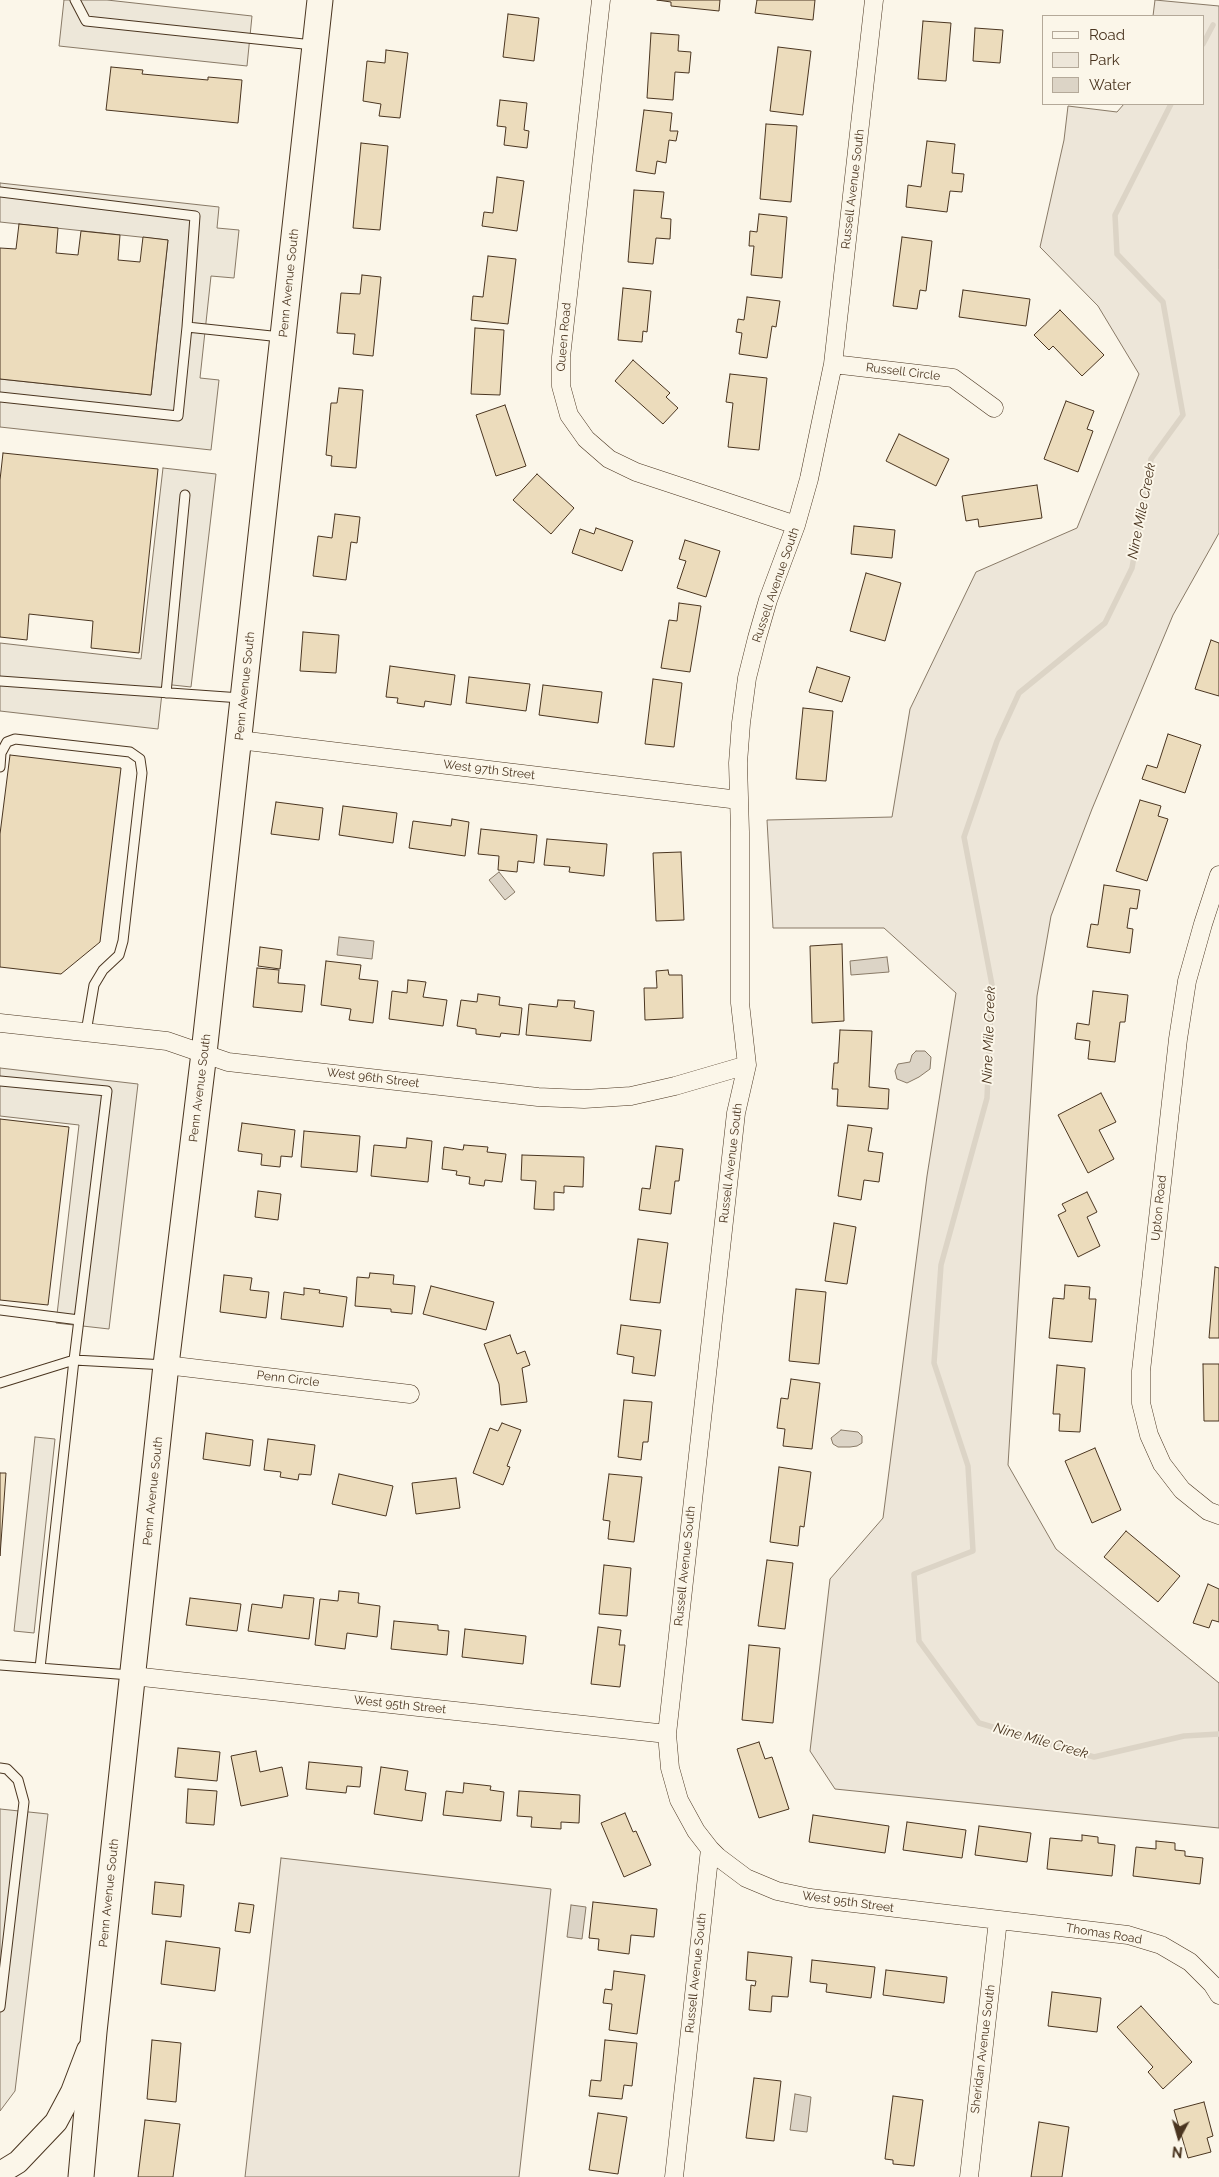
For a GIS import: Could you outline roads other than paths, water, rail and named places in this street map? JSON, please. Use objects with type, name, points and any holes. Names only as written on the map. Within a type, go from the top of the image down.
[{"type":"main road","name":"Penn Avenue South","points":[[81,2177],[94,2032],[166,1365],[204,1053],[320,0]]},
{"type":"street","name":"Queen Road","points":[[601,0],[560,357],[561,386],[569,415],[586,439],[609,459],[636,472],[796,525]]},
{"type":"street","name":"Russell Avenue South","points":[[674,2177],[710,1849],[696,1831],[679,1800],[670,1768],[666,1734],[736,1113],[746,1065],[740,1003],[738,763],[747,678],[768,600],[796,525],[810,479],[832,364],[874,0]]},
{"type":"street","name":"Russell Circle","points":[[832,364],[953,378],[994,408]]},
{"type":"street","name":"West 97th Street","points":[[239,740],[739,800]]},
{"type":"street","name":"Upton Road","points":[[1219,875],[1203,924],[1188,981],[1178,1039],[1141,1371],[1141,1387],[1142,1404],[1149,1435],[1162,1464],[1182,1490],[1208,1511],[1219,1515]]},
{"type":"street","name":"West 96th Street","points":[[0,1023],[167,1041],[228,1062],[538,1097],[584,1099],[631,1096],[675,1086],[746,1065]]},
{"type":"street","name":"Penn Circle","points":[[166,1365],[410,1394]]},
{"type":"street","name":"West 95th Street","points":[[133,1676],[666,1734]]},
{"type":"street","name":"West 95th Street","points":[[710,1849],[746,1878],[777,1891],[810,1898],[998,1920]]},
{"type":"street","name":"Thomas Road","points":[[998,1920],[1128,1935],[1161,1945],[1190,1962],[1212,1984],[1219,1995]]},
{"type":"street","name":"Sheridan Avenue South","points":[[969,2177],[998,1920]]},
{"type":"street","points":[[0,2173],[18,2162],[56,2122],[72,2092],[94,2032]]},
{"type":"lane","points":[[75,0],[86,21],[315,45]]},
{"type":"lane","points":[[0,192],[196,216],[178,416],[0,397]]},
{"type":"lane","points":[[187,327],[283,337]]},
{"type":"lane","points":[[166,693],[186,496]]},
{"type":"lane","points":[[0,681],[244,698]]},
{"type":"lane","points":[[0,767],[6,742],[15,739],[130,752],[140,759],[142,773],[140,795],[123,941],[119,955],[103,970],[94,985],[86,1032]]},
{"type":"lane","points":[[0,1081],[107,1091],[74,1360],[40,1668]]},
{"type":"lane","points":[[0,1310],[79,1320]]},
{"type":"lane","points":[[0,1382],[74,1360],[166,1365]]},
{"type":"lane","points":[[0,1665],[133,1676]]},
{"type":"lane","points":[[0,1768],[8,1769],[18,1780],[24,1802],[0,2007]]},
{"type":"water","points":[[499,872],[515,892],[505,900],[489,880]]},
{"type":"water","points":[[339,937],[374,941],[372,959],[337,955]]},
{"type":"water","points":[[887,957],[889,972],[851,975],[850,961]]},
{"type":"water","points":[[916,1051],[925,1051],[931,1057],[930,1069],[907,1083],[897,1079],[895,1071],[898,1064],[910,1062],[912,1055]]},
{"type":"water","points":[[841,1430],[858,1432],[862,1436],[862,1443],[850,1447],[838,1447],[833,1444],[831,1438]]},
{"type":"water","points":[[571,1905],[586,1907],[582,1939],[567,1937]]},
{"type":"water","points":[[795,2094],[811,2097],[807,2132],[790,2130]]},
{"type":"waterway","name":"Nine Mile Creek","points":[[1204,42],[1213,25]]},
{"type":"waterway","name":"Nine Mile Creek","points":[[1170,105],[1115,215],[1117,254],[1163,302],[1183,415],[1151,459],[1132,568],[1105,623],[1019,693],[997,741],[964,837],[992,985],[987,1098],[941,1265],[934,1363],[968,1466],[973,1551],[914,1574],[919,1641],[979,1723],[1094,1757],[1184,1736],[1219,1734]]}]
